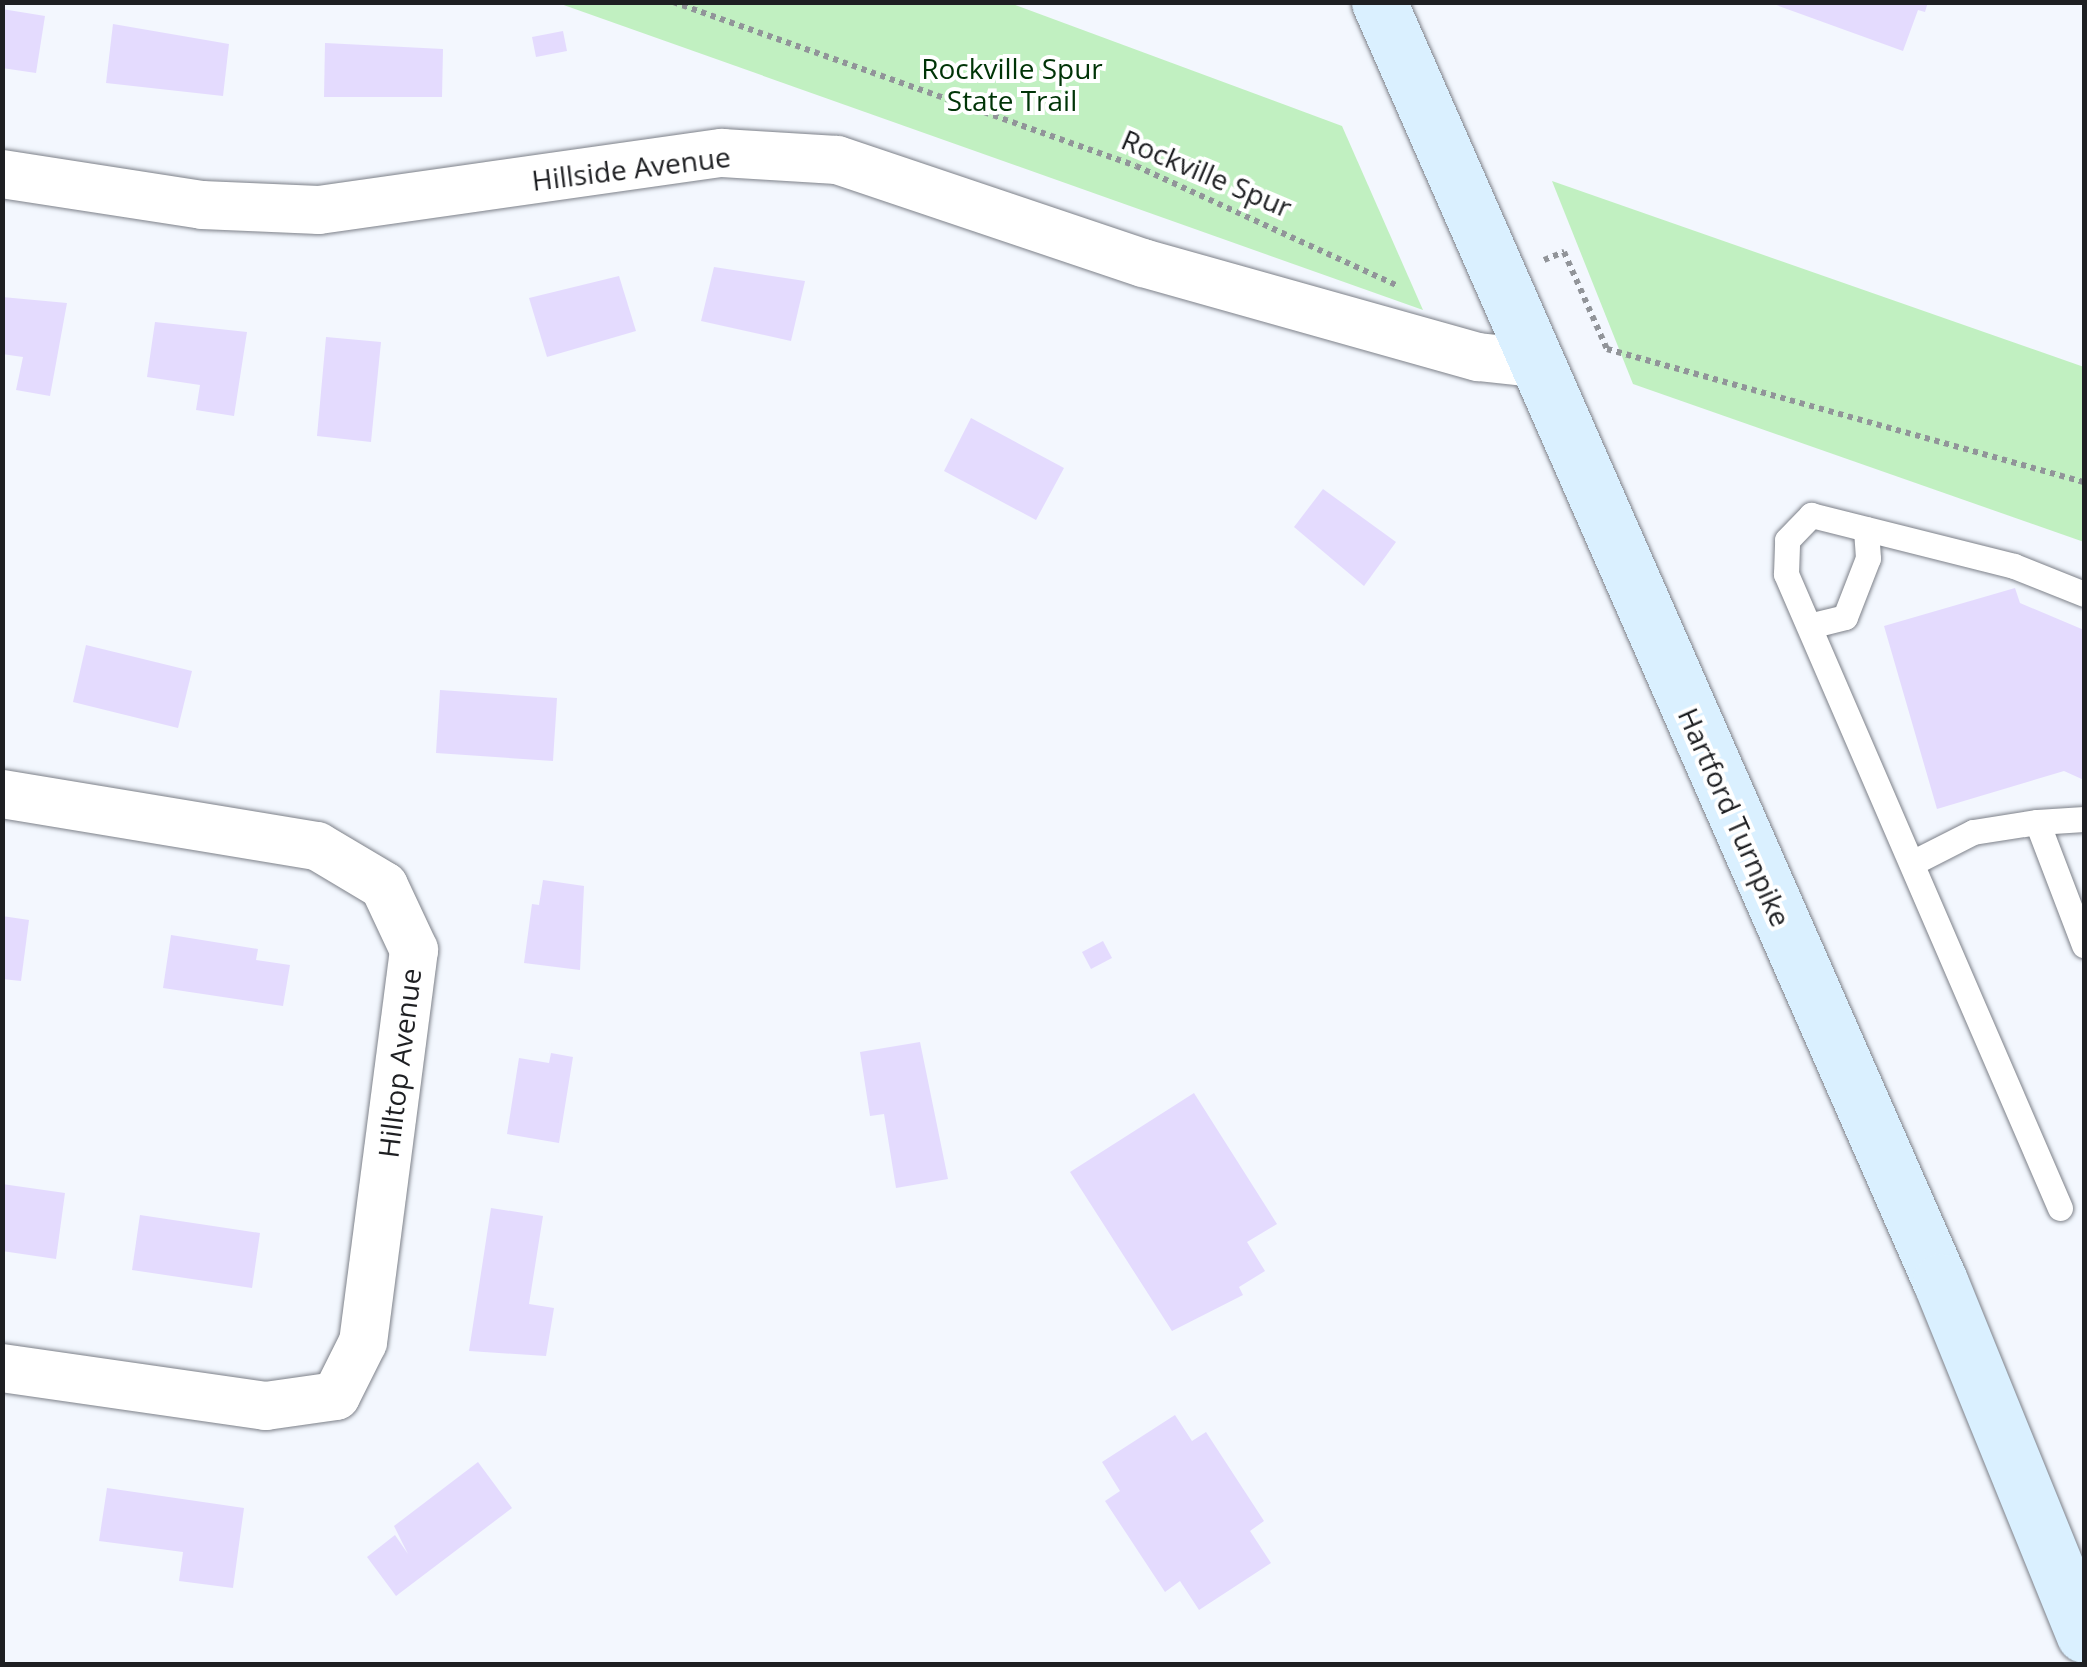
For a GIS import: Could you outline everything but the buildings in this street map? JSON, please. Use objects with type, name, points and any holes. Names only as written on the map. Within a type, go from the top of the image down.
[{"type":"main road","name":"Hartford Turnpike","points":[[1379,2],[1940,1281],[2084,1635]]},
{"type":"street","name":"Hillside Avenue","points":[[2,174],[202,205],[319,210],[722,153],[837,160],[1143,263],[1478,357],[1534,362]]},
{"type":"street","name":"Hilltop Avenue","points":[[2,794],[316,846],[384,886],[414,950],[363,1342],[336,1396],[266,1406],[2,1368]]},
{"type":"lane","points":[[2060,1208],[1914,862],[1786,574],[1786,540],[1811,515],[2014,566],[2084,594]]},
{"type":"lane","points":[[1809,626],[1844,617],[1868,558],[1866,529]]},
{"type":"lane","points":[[1914,862],[1973,832],[2084,819]]},
{"type":"lane","points":[[2037,822],[2084,944]]},
{"type":"path","name":"Rockville Spur","points":[[673,2],[1136,166],[1360,262],[1410,294]]},
{"type":"path","points":[[1564,252],[1607,349],[2084,482]]},
{"type":"green space","name":"Rockville Spur State Trail","points":[[558,3],[1010,3],[1342,126],[1423,310]]},
{"type":"green space","points":[[1552,181],[2084,367],[2084,542],[1633,384]]}]
